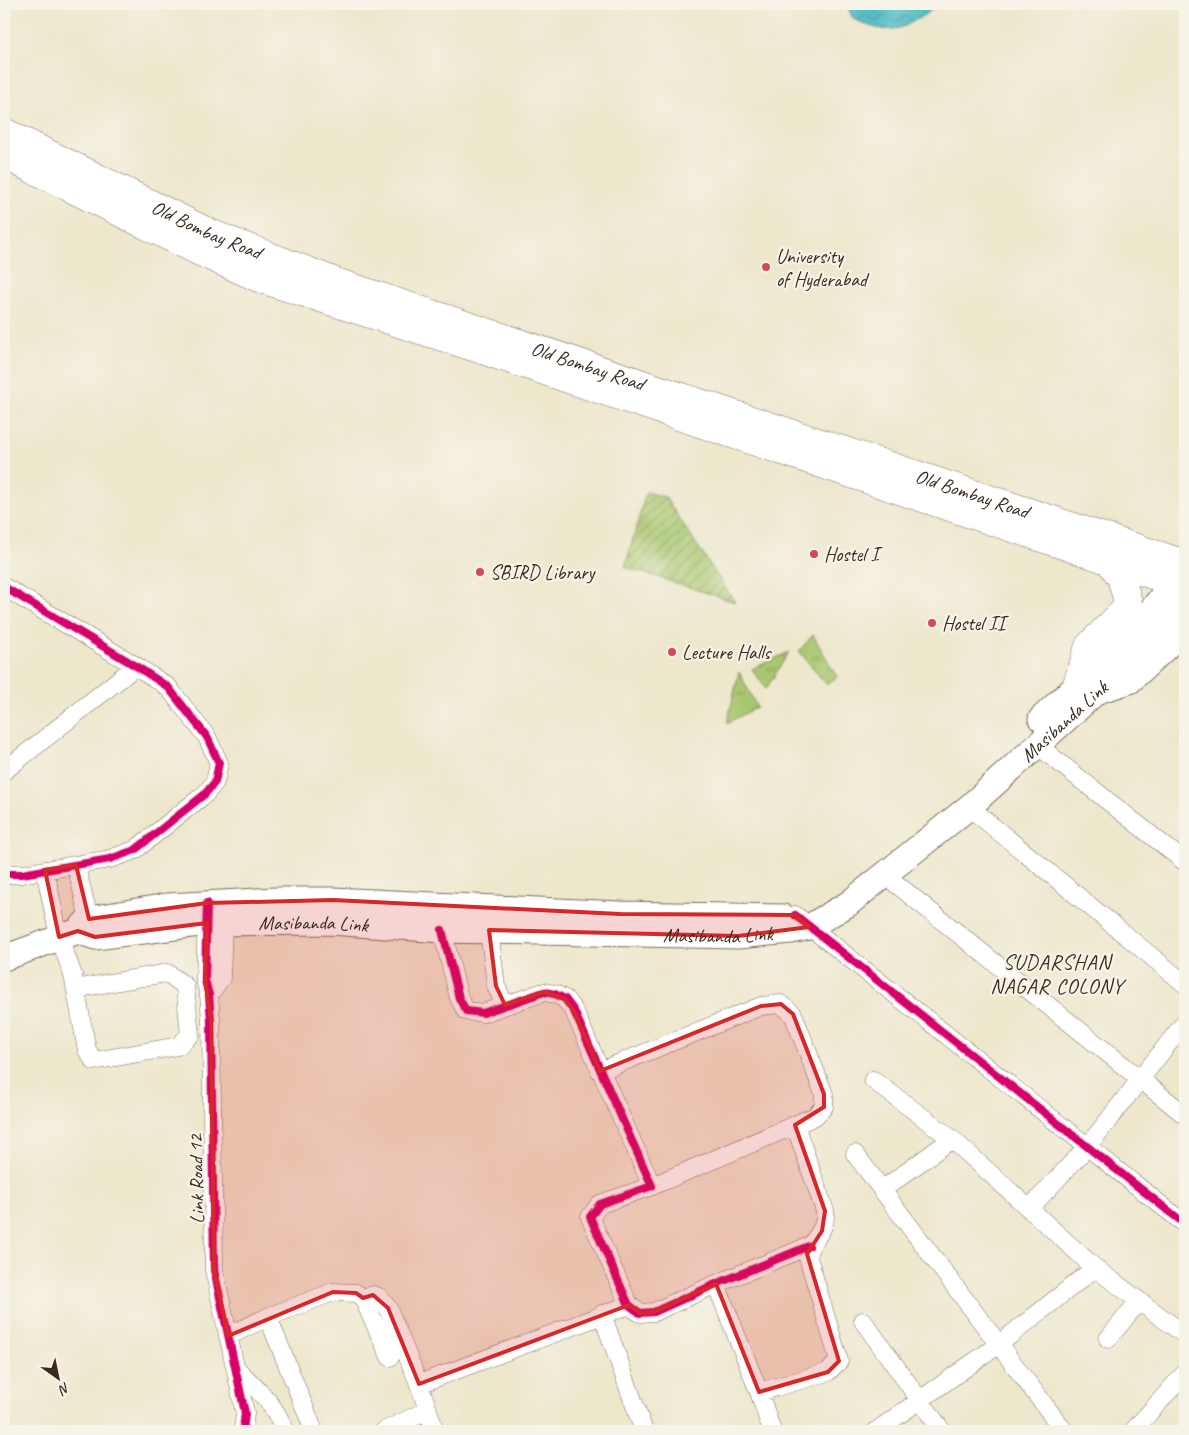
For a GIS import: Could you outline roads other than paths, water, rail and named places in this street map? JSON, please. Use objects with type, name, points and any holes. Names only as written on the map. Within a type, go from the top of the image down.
[{"type":"main road","name":"Old Bombay Road","points":[[4,132],[210,233],[327,279],[1181,573]]},
{"type":"main road","name":"Old Bombay Road","points":[[4,155],[200,252],[261,279],[804,458],[1111,563],[1181,573]]},
{"type":"main road","points":[[1085,690],[1089,646],[1125,610],[1128,602],[1121,577],[1111,563]]},
{"type":"main road","points":[[802,921],[846,889],[1085,690],[1149,615],[1181,573]]},
{"type":"main road","name":"Masibanda Link","points":[[76,929],[95,937],[213,916],[442,930],[715,926],[746,935],[790,931],[802,921],[848,904],[969,808],[1037,745],[1085,690],[1159,635],[1185,606]]},
{"type":"main road","points":[[4,958],[29,950],[76,929],[167,906],[213,916],[333,900],[715,926]]},
{"type":"street","points":[[4,587],[168,687],[190,714],[215,752],[219,762],[218,775],[215,782],[205,794],[135,850],[110,859],[22,874],[4,874]]},
{"type":"street","points":[[1085,690],[1131,682],[1175,641],[1185,636]]},
{"type":"street","points":[[4,771],[136,666]]},
{"type":"street","points":[[1037,745],[1185,862]]},
{"type":"street","points":[[969,808],[1185,984]]},
{"type":"street","points":[[76,865],[76,991],[87,1050],[94,1061],[178,1046],[190,1035],[185,986],[167,973],[86,987],[76,991]]},
{"type":"street","points":[[46,870],[76,929]]},
{"type":"street","points":[[886,875],[1185,1115]]},
{"type":"street","name":"Link Road 12","points":[[213,916],[221,978],[209,995],[214,1270],[245,1413],[243,1431]]},
{"type":"street","points":[[802,921],[1185,1224]]},
{"type":"street","points":[[442,930],[459,998],[466,1011],[483,1013],[544,992],[556,994],[565,999],[574,1011],[652,1186]]},
{"type":"street","points":[[489,930],[496,986],[505,1005]]},
{"type":"street","points":[[600,1071],[761,1006],[781,1004],[793,1014],[824,1094],[824,1107],[815,1116],[795,1126],[652,1186],[600,1204],[590,1217],[630,1305],[640,1313],[654,1312],[809,1246],[822,1231],[826,1221],[825,1211],[795,1126]]},
{"type":"street","points":[[1029,1209],[1088,1146],[1185,1022]]},
{"type":"street","points":[[873,1080],[952,1139],[1096,1268],[1138,1302],[1185,1335]]},
{"type":"street","points":[[882,1190],[952,1139]]},
{"type":"street","points":[[855,1154],[1064,1431]]},
{"type":"street","points":[[759,1392],[828,1372],[840,1361],[807,1254],[809,1246]]},
{"type":"street","points":[[876,1431],[998,1345],[1096,1268]]},
{"type":"street","points":[[716,1284],[759,1392],[772,1431]]},
{"type":"street","points":[[228,1336],[332,1292],[356,1293],[363,1298],[390,1357]]},
{"type":"street","points":[[363,1298],[373,1295],[384,1301],[419,1384],[426,1411],[435,1431]]},
{"type":"street","points":[[1108,1339],[1138,1302]]},
{"type":"street","points":[[419,1384],[630,1305]]},
{"type":"street","points":[[602,1314],[644,1431]]},
{"type":"street","points":[[268,1318],[314,1431]]},
{"type":"street","points":[[863,1321],[942,1431]]},
{"type":"street","points":[[235,1367],[268,1400],[280,1418],[284,1431]]},
{"type":"street","points":[[1133,1431],[1185,1373]]},
{"type":"street","points":[[384,1431],[426,1411]]},
{"type":"water","points":[[846,4],[941,4],[918,19],[890,30],[880,29],[853,19]]},
{"type":"place","name":"University of Hyderabad","points":[[766,267]]},
{"type":"place","name":"Hostel I","points":[[814,554]]},
{"type":"place","name":"SBIRD Library","points":[[480,572]]},
{"type":"place","name":"Hostel II","points":[[932,623]]},
{"type":"place","name":"Lecture Halls","points":[[672,652]]},
{"type":"district","name":"SUDARSHAN NAGAR COLONY","points":[[1057,974]]}]
